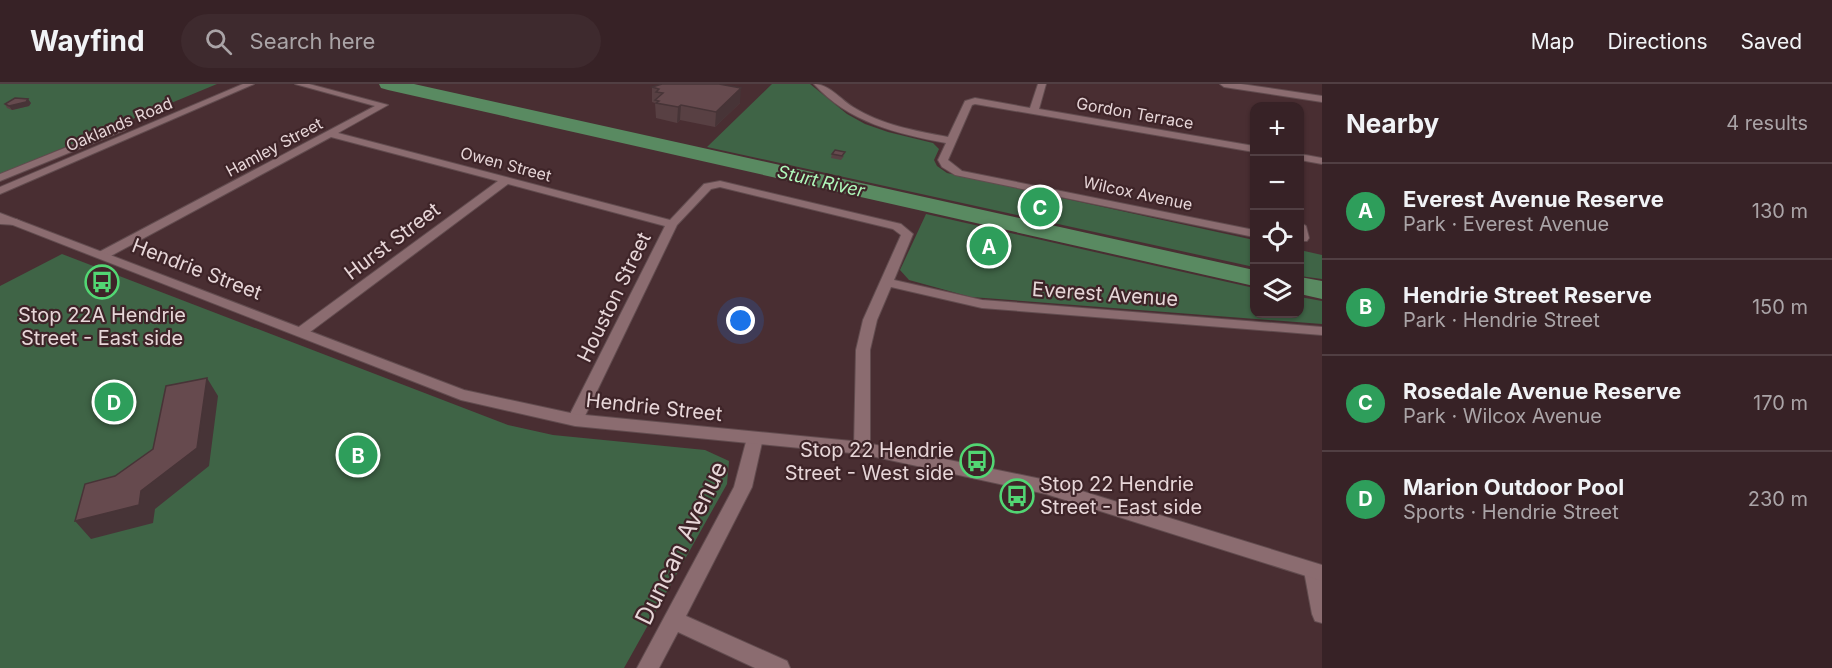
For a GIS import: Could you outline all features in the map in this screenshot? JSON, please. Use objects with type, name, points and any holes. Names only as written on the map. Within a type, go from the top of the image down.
[{"type":"street","name":"Oaklands Road","points":[[0,178],[226,84]]},
{"type":"street","name":"Oaklands Road","points":[[0,191],[250,84]]},
{"type":"street","name":"Hamley Street","points":[[103,255],[332,134],[382,105],[299,84]]},
{"type":"street","points":[[818,84],[856,115],[871,122],[906,133],[952,141]]},
{"type":"street","points":[[1034,110],[1042,84]]},
{"type":"street","points":[[1224,84],[1322,99]]},
{"type":"street","name":"Gordon Terrace","points":[[952,141],[968,103],[975,101],[1250,148]]},
{"type":"street","name":"Owen Street","points":[[332,134],[672,224]]},
{"type":"street","name":"Wilcox Avenue","points":[[952,141],[943,160],[946,165],[959,173],[1250,233]]},
{"type":"street","points":[[1304,158],[1322,161]]},
{"type":"street","name":"Hurst Street","points":[[301,332],[507,180]]},
{"type":"street","name":"Houston Street","points":[[575,420],[672,224],[713,183],[897,226],[904,230],[907,238],[886,282]]},
{"type":"street","name":"Hendrie Street","points":[[0,216],[461,394],[575,420],[862,448],[1046,487],[1318,572]]},
{"type":"street","points":[[0,221],[16,222]]},
{"type":"street","points":[[862,448],[863,350],[870,320],[886,282]]},
{"type":"street","name":"Everest Avenue","points":[[886,282],[982,304],[1322,331]]},
{"type":"street","name":"Duncan Avenue","points":[[648,668],[743,487],[755,438]]},
{"type":"street","points":[[1318,572],[1322,614]]},
{"type":"street","points":[[673,620],[779,668]]},
{"type":"green space","points":[[0,84],[217,84],[0,174]]},
{"type":"green space","points":[[772,84],[810,84],[847,114],[865,124],[933,143],[939,149],[934,160],[937,166],[947,173],[1250,239],[1250,266],[707,147]]},
{"type":"green space","points":[[926,214],[1250,287],[1250,318],[1304,318],[1304,298],[1322,301],[1322,324],[971,297],[909,280],[900,270]]},
{"type":"green space","points":[[1304,251],[1322,255],[1322,279],[1304,277]]},
{"type":"green space","points":[[62,254],[508,425],[553,435],[705,450],[729,461],[727,484],[624,668],[0,668],[0,286]]},
{"type":"building","points":[[662,84],[719,84],[741,88],[716,112],[656,103],[659,101],[655,100],[663,93],[656,92],[659,89],[652,87]]},
{"type":"building","points":[[15,98],[28,99],[26,102],[9,106],[5,104]]},
{"type":"building","points":[[835,150],[845,152],[842,156],[832,154]]},
{"type":"building","points":[[207,378],[197,448],[141,491],[139,505],[75,521],[85,484],[115,476],[153,449],[166,386]]},
{"type":"waterway","name":"Sturt River","points":[[388,84],[1250,277]]},
{"type":"waterway","name":"Sturt River","points":[[1304,287],[1322,290]]},
{"type":"place","name":"Rosedale Avenue Reserve","points":[[1040,207]]},
{"type":"place","name":"Everest Avenue Reserve","points":[[989,246]]},
{"type":"place","name":"Stop 22A Hendrie Street - East side","points":[[102,282]]},
{"type":"place","name":"Marion Outdoor Pool","points":[[114,402]]},
{"type":"place","name":"Hendrie Street Reserve","points":[[358,455]]},
{"type":"place","name":"Stop 22 Hendrie Street - West side","points":[[977,461]]},
{"type":"place","name":"Stop 22 Hendrie Street - East side","points":[[1017,496]]}]
